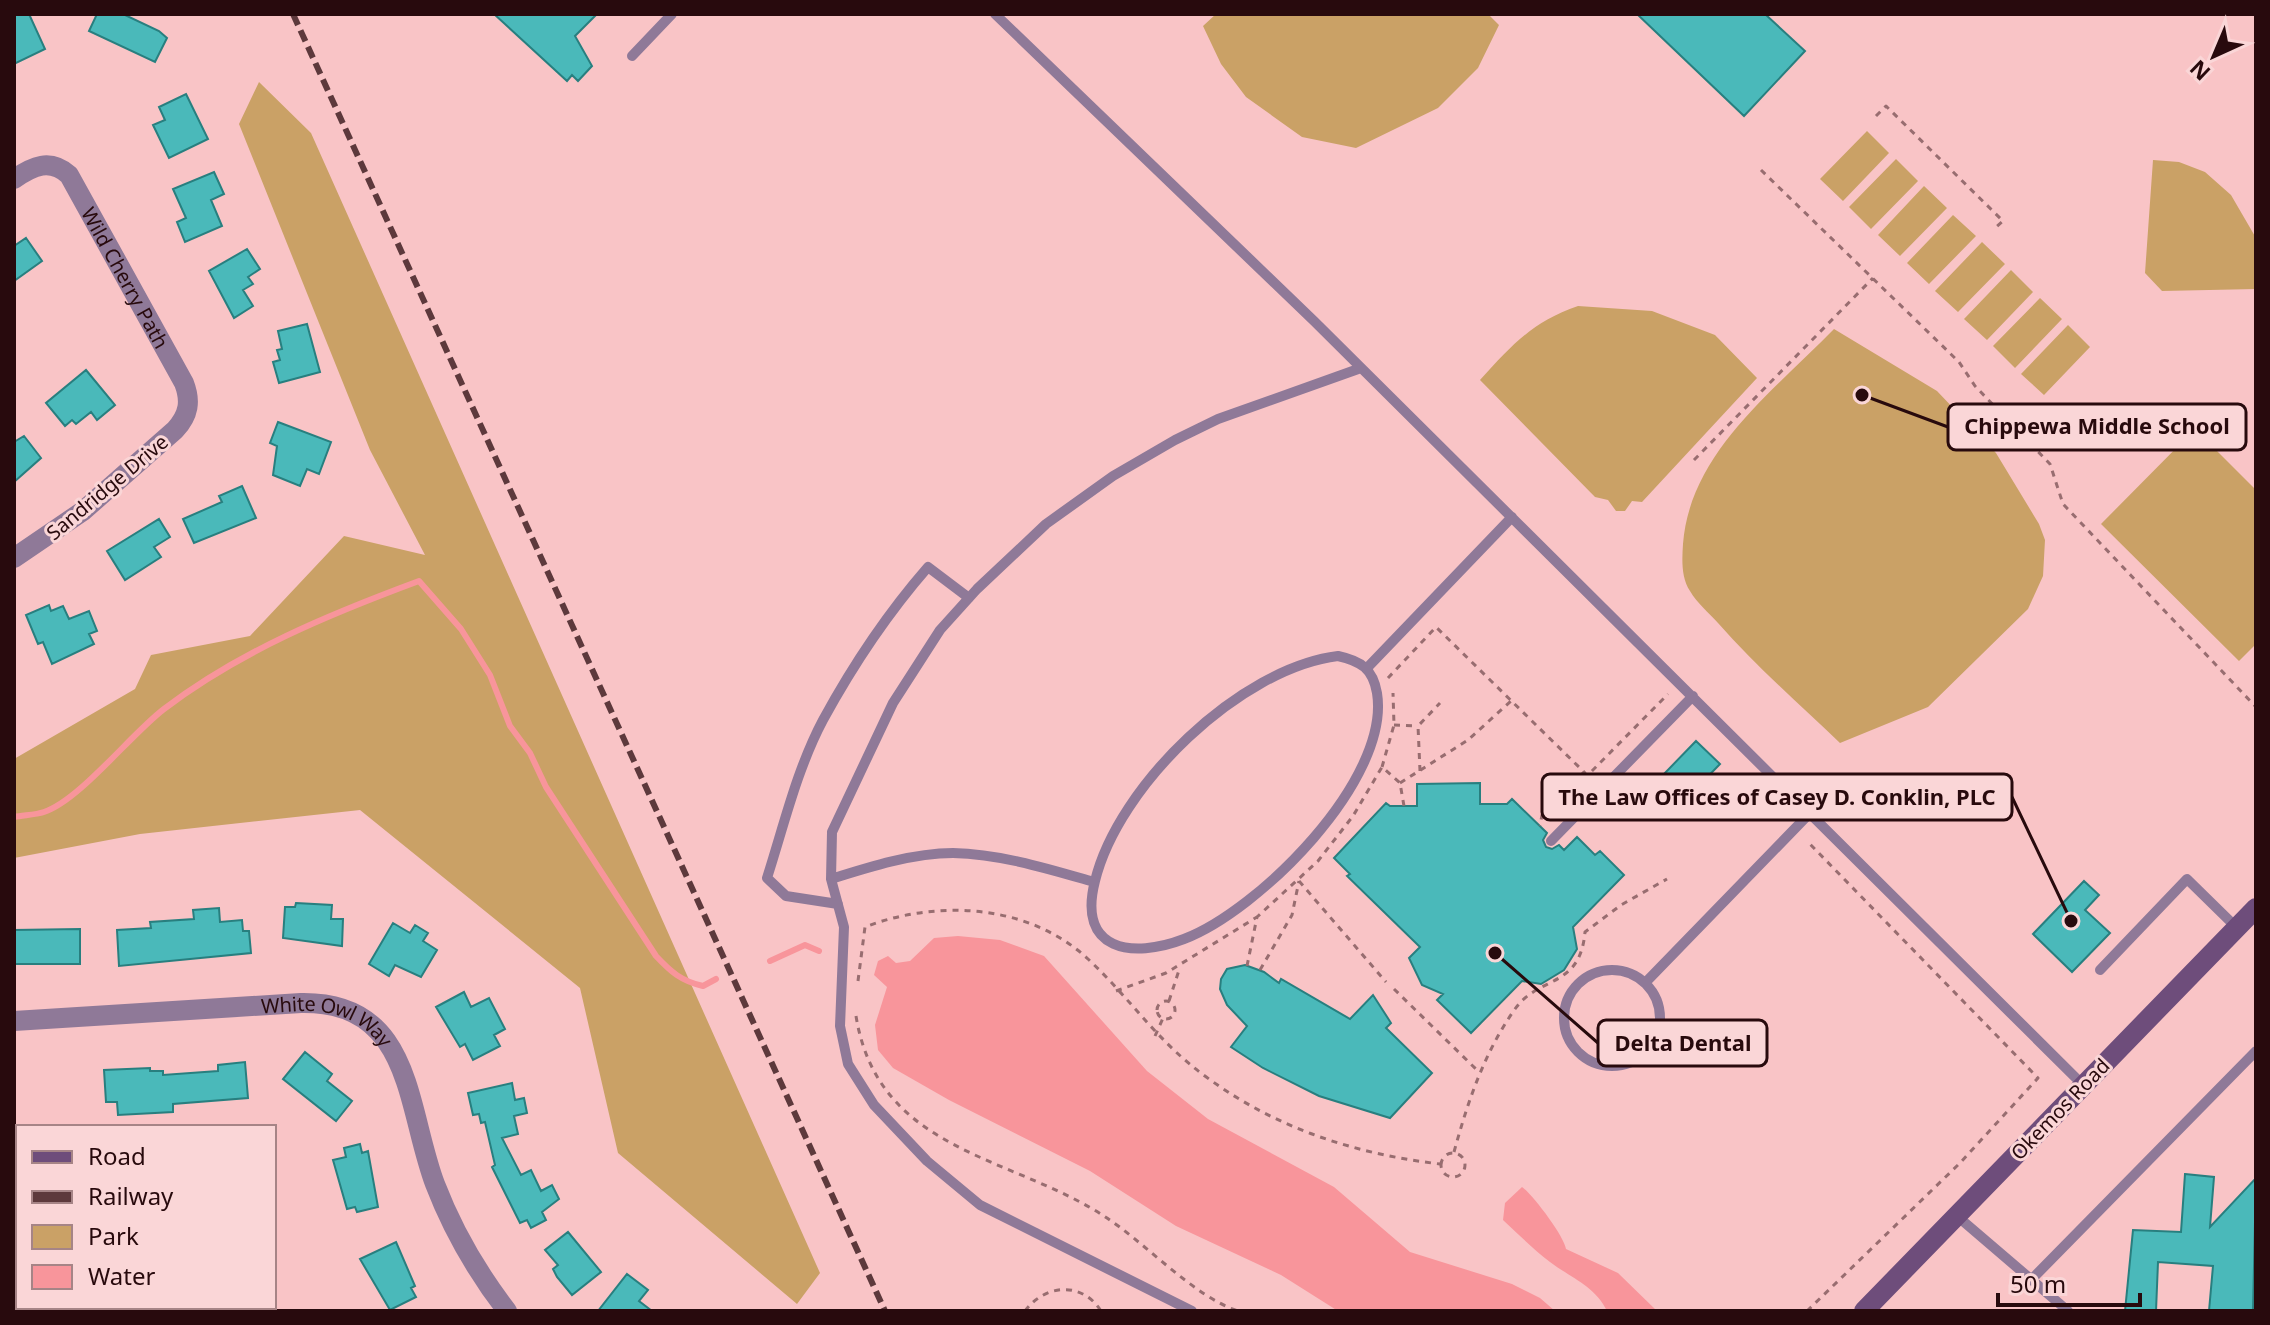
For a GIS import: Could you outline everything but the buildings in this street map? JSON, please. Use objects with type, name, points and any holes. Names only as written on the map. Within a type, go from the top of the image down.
[{"type":"main road","name":"Okemos Road","points":[[1864,1311],[2256,908]]},
{"type":"street","name":"Wild Cherry Path","points":[[14,179],[31,168],[46,164],[62,169],[74,183],[184,383],[188,406]]},
{"type":"street","name":"Sandridge Drive","points":[[14,558],[83,511],[175,430],[188,406]]},
{"type":"street","name":"White Owl Way","points":[[14,1021],[301,1003],[328,1004],[354,1013],[378,1030],[396,1054],[444,1207],[471,1260],[507,1311]]},
{"type":"lane","points":[[632,56],[672,14]]},
{"type":"lane","points":[[995,14],[1361,368],[2083,1085]]},
{"type":"lane","points":[[1192,1311],[980,1205],[927,1161],[874,1105],[848,1064],[840,1026],[844,927],[831,879],[832,832],[893,703],[940,630],[1046,524],[1113,476],[1218,419],[1361,368]]},
{"type":"lane","points":[[1367,668],[1512,517]]},
{"type":"lane","points":[[838,904],[786,896],[767,878],[797,785],[822,722],[890,611],[928,567],[969,598]]},
{"type":"lane","points":[[1322,658],[1352,659],[1367,668],[1375,678],[1379,704],[1371,745],[1352,783],[1330,817],[1302,850],[1229,914],[1192,936],[1160,948],[1130,951],[1105,939],[1093,921],[1094,882],[1120,825],[1147,785],[1183,743],[1236,698],[1284,670],[1322,658]]},
{"type":"lane","points":[[1551,841],[1693,696]]},
{"type":"lane","points":[[1645,983],[1810,813]]},
{"type":"lane","points":[[831,879],[904,860],[951,853],[996,856],[1094,882]]},
{"type":"lane","points":[[2100,970],[2187,879],[2237,928]]},
{"type":"lane","points":[[1608,970],[1631,974],[1645,983],[1656,997],[1661,1020],[1647,1052],[1628,1064],[1605,1066],[1575,1049],[1565,1028],[1564,1016],[1566,1005],[1577,985],[1597,972],[1608,970]]},
{"type":"lane","points":[[2032,1279],[2256,1051]]},
{"type":"lane","points":[[1957,1216],[2068,1311]]},
{"type":"path","points":[[1876,116],[1886,106],[2003,221],[1994,229]]},
{"type":"path","points":[[1761,170],[1959,362],[1975,386],[2050,464],[2063,504],[2256,707]]},
{"type":"path","points":[[1694,460],[1873,278]]},
{"type":"path","points":[[1388,677],[1436,627],[1587,776],[1667,694],[1670,697]]},
{"type":"path","points":[[1400,783],[1468,740],[1511,701]]},
{"type":"path","points":[[1420,771],[1418,726],[1440,703]]},
{"type":"path","points":[[1394,725],[1418,726]]},
{"type":"path","points":[[1116,991],[1149,981],[1257,917],[1299,881],[1345,828],[1382,767],[1400,783],[1404,806]]},
{"type":"path","points":[[1540,826],[1542,815],[1584,772]]},
{"type":"path","points":[[1807,1311],[1960,1163],[2038,1078],[1808,842]]},
{"type":"path","points":[[1454,1152],[1479,1072],[1502,1030],[1529,991],[1560,980],[1575,964],[1585,932],[1621,905],[1667,879]]},
{"type":"path","points":[[1260,970],[1292,915],[1299,881]]},
{"type":"path","points":[[1299,881],[1386,982]]},
{"type":"path","points":[[858,982],[865,927],[908,913],[942,909],[996,915],[1052,934],[1086,958],[1155,1036],[1209,1080],[1289,1126],[1350,1148],[1440,1164]]},
{"type":"path","points":[[1247,966],[1257,917]]},
{"type":"path","points":[[1163,1018],[1169,1018],[1175,1011],[1169,1001],[1181,964]]},
{"type":"path","points":[[1394,989],[1479,1072]]},
{"type":"path","points":[[1163,1018],[1157,1008],[1163,1001],[1169,1001]]},
{"type":"path","points":[[856,1013],[861,1045],[873,1074],[892,1100],[956,1149],[1090,1207],[1167,1262],[1201,1293],[1238,1311]]},
{"type":"path","points":[[1155,1036],[1163,1018]]},
{"type":"path","points":[[1440,1164],[1444,1156],[1454,1152]]},
{"type":"path","points":[[1440,1164],[1446,1175],[1461,1174],[1465,1164],[1454,1152]]},
{"type":"path","points":[[1025,1311],[1040,1295],[1067,1289],[1083,1294],[1101,1311]]},
{"type":"green space","points":[[1216,14],[1488,14],[1499,25],[1478,68],[1438,108],[1356,148],[1302,137],[1246,97],[1221,64],[1203,26]]},
{"type":"green space","points":[[259,82],[311,133],[820,1273],[797,1304],[618,1153],[580,988],[360,810],[140,834],[14,858],[14,759],[135,689],[151,655],[250,636],[344,536],[425,555],[370,450],[239,124]]},
{"type":"green space","points":[[1867,131],[1889,153],[1843,201],[1820,179]]},
{"type":"green space","points":[[1896,159],[1918,181],[1871,229],[1849,207]]},
{"type":"green space","points":[[2153,160],[2179,162],[2205,172],[2231,195],[2256,238],[2256,289],[2162,291],[2145,273]]},
{"type":"green space","points":[[1924,186],[1947,208],[1900,256],[1878,235]]},
{"type":"green space","points":[[1953,215],[1976,236],[1929,284],[1907,263]]},
{"type":"green space","points":[[1982,242],[2005,264],[1958,312],[1935,291]]},
{"type":"green space","points":[[2011,270],[2033,292],[1987,340],[1964,319]]},
{"type":"green space","points":[[2040,298],[2062,319],[2015,368],[1993,346]]},
{"type":"green space","points":[[1578,306],[1652,311],[1715,335],[1757,378],[1642,502],[1632,501],[1625,511],[1616,511],[1608,500],[1595,497],[1480,380],[1535,327]]},
{"type":"green space","points":[[2068,325],[2090,347],[2044,395],[2021,374]]},
{"type":"green space","points":[[1834,329],[1937,391],[1996,453],[2039,524],[2045,540],[2043,576],[2028,609],[1928,707],[1840,743],[1762,670],[1700,604],[1687,586],[1682,562],[1689,511],[1701,480],[1718,452],[1762,400]]},
{"type":"green space","points":[[2195,429],[2256,490],[2256,644],[2239,661],[2101,524]]},
{"type":"water","points":[[958,936],[1000,940],[1044,956],[1147,1071],[1208,1119],[1334,1187],[1410,1252],[1512,1284],[1540,1298],[1555,1311],[1338,1311],[1281,1275],[1176,1226],[1090,1171],[949,1100],[893,1068],[878,1050],[875,1025],[887,987],[874,975],[878,961],[888,956],[896,963],[910,961],[934,938]]},
{"type":"water","points":[[1522,1187],[1547,1216],[1566,1249],[1618,1273],[1657,1311],[1607,1311],[1596,1295],[1550,1262],[1503,1220],[1505,1203]]},
{"type":"waterway","points":[[14,817],[41,813],[58,805],[89,781],[164,709],[223,669],[319,621],[419,581],[461,629],[490,675],[510,726],[530,753],[546,787],[656,956],[682,979],[703,986],[716,979]]},
{"type":"waterway","points":[[770,961],[805,945],[819,951]]},
{"type":"railway","points":[[293,14],[885,1311]]},
{"type":"place","name":"Chippewa Middle School","points":[[1862,395]]},
{"type":"place","name":"The Law Offices of Casey D. Conklin, PLC","points":[[2071,921]]},
{"type":"place","name":"Delta Dental","points":[[1495,953]]}]
